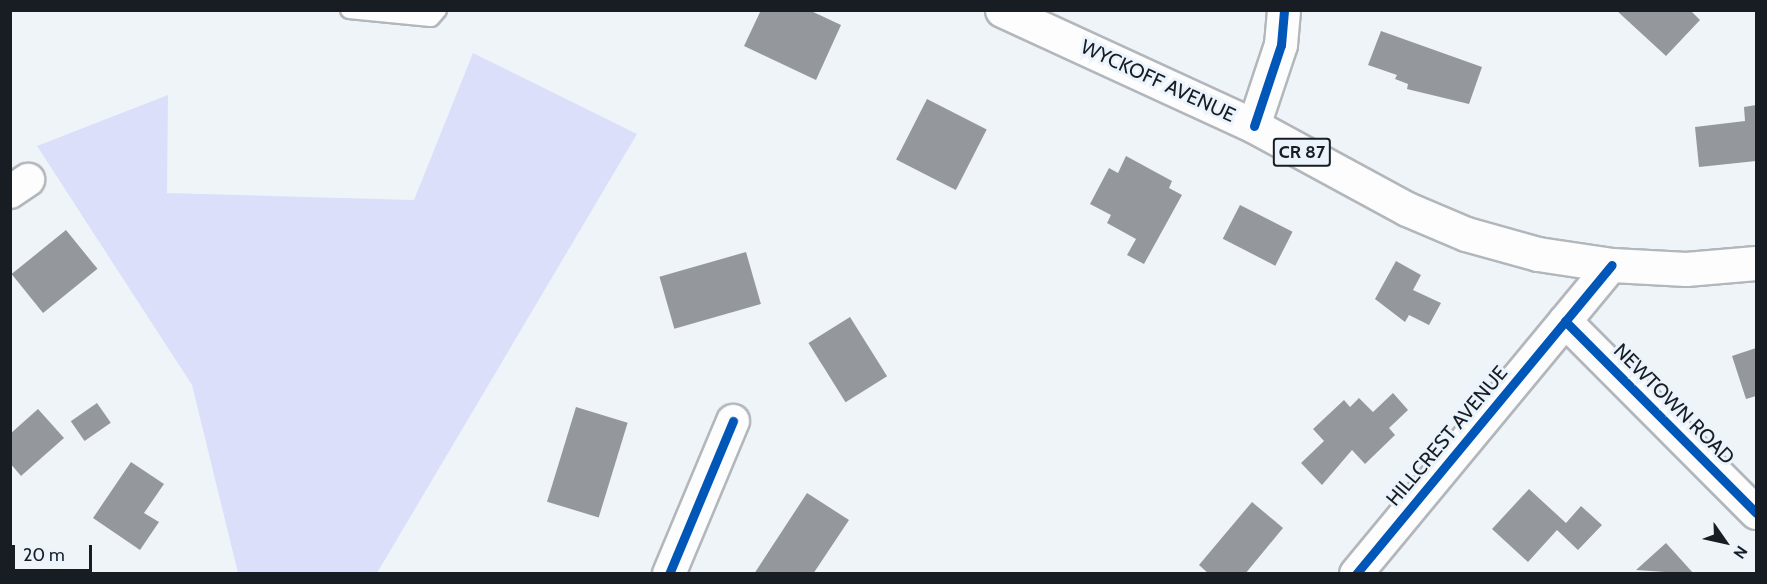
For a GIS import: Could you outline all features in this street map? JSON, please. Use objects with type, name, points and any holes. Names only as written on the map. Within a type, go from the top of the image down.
[{"type":"main road","name":"WYCKOFF AVENUE","points":[[1002,10],[1254,126],[1407,209],[1466,234],[1538,254],[1612,265],[1686,269],[1756,263]]},
{"type":"street","points":[[1254,126],[1281,45],[1284,10]]},
{"type":"street","name":"HILLCREST AVENUE","points":[[1356,573],[1612,265]]},
{"type":"street","name":"NEWTOWN ROAD","points":[[1565,321],[1756,513]]},
{"type":"street","points":[[669,573],[733,421]]},
{"type":"lane","points":[[349,10],[431,18],[438,10]]},
{"type":"shaded area","points":[[473,53],[637,134],[377,573],[238,573],[192,385],[37,146],[168,95],[167,193],[414,200]]},
{"type":"building","points":[[761,10],[809,10],[841,25],[816,80],[744,46]]},
{"type":"building","points":[[1616,10],[1690,10],[1700,20],[1666,56]]},
{"type":"building","points":[[1381,31],[1482,67],[1469,104],[1407,89],[1408,84],[1395,79],[1397,75],[1368,65]]},
{"type":"building","points":[[927,99],[987,129],[956,190],[896,160]]},
{"type":"building","points":[[1756,105],[1756,161],[1699,167],[1695,127],[1745,121],[1744,107]]},
{"type":"building","points":[[1126,156],[1172,181],[1169,188],[1182,195],[1144,264],[1127,255],[1136,239],[1107,223],[1111,215],[1090,204],[1109,168],[1118,173]]},
{"type":"building","points":[[1240,205],[1293,232],[1275,266],[1223,239]]},
{"type":"building","points":[[66,230],[97,269],[43,313],[12,274]]},
{"type":"building","points":[[746,252],[761,304],[674,329],[659,277]]},
{"type":"building","points":[[1396,261],[1421,275],[1413,290],[1441,303],[1429,325],[1409,315],[1405,322],[1375,299]]},
{"type":"building","points":[[850,317],[887,376],[846,402],[808,343]]},
{"type":"building","points":[[1756,348],[1756,396],[1746,399],[1732,356]]},
{"type":"building","points":[[1393,393],[1408,410],[1389,428],[1395,435],[1365,464],[1352,450],[1322,485],[1301,463],[1324,441],[1313,429],[1344,400],[1350,407],[1359,398],[1373,412]]},
{"type":"building","points":[[97,403],[111,423],[85,441],[71,421]]},
{"type":"building","points":[[576,407],[628,423],[599,517],[547,502]]},
{"type":"building","points":[[38,409],[64,438],[21,476],[10,463],[10,434]]},
{"type":"building","points":[[131,462],[164,484],[144,513],[159,522],[140,550],[93,518]]},
{"type":"building","points":[[1529,489],[1566,523],[1581,506],[1602,525],[1578,550],[1557,530],[1528,562],[1492,529]]},
{"type":"building","points":[[807,493],[849,520],[813,574],[754,574]]},
{"type":"building","points":[[1252,502],[1283,528],[1245,574],[1209,574],[1199,565]]},
{"type":"building","points":[[1666,543],[1694,574],[1636,570]]},
{"type":"cycle path","points":[[1254,126],[1281,45],[1284,10]]},
{"type":"cycle path","points":[[1356,574],[1612,265]]},
{"type":"cycle path","points":[[1565,321],[1756,513]]},
{"type":"cycle path","points":[[669,574],[733,421]]}]
